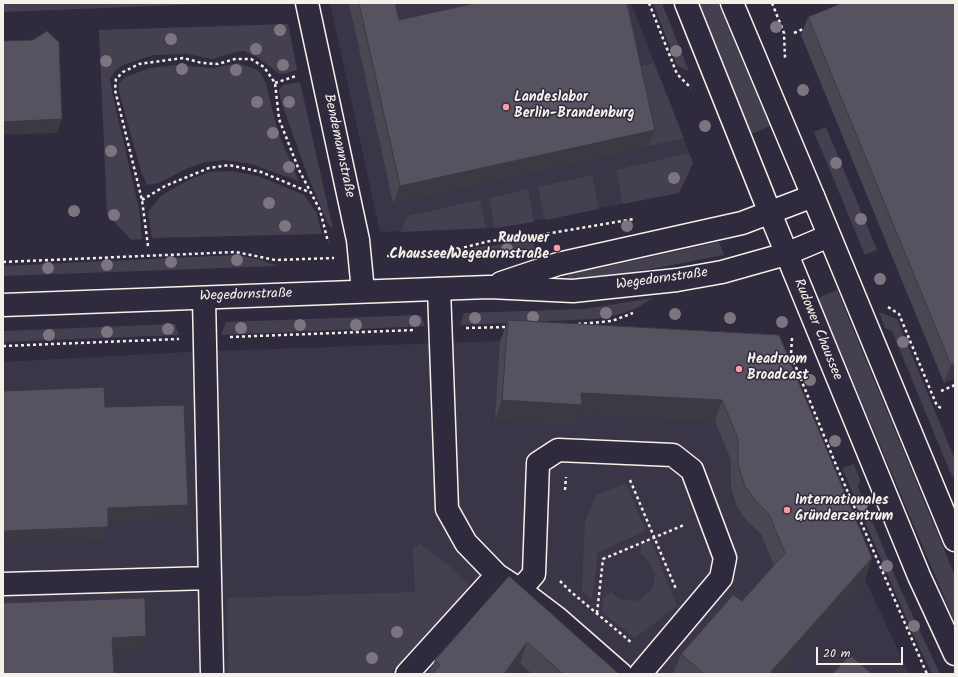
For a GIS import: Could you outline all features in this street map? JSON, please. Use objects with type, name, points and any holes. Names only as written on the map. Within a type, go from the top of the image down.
[{"type":"main road","name":"Bendemannstraße","points":[[307,3],[358,240],[363,291]]},
{"type":"main road","name":"Rudower Chaussee","points":[[686,3],[786,254],[916,569],[955,654]]},
{"type":"main road","points":[[732,3],[955,540]]},
{"type":"main road","name":"Wegedornstraße","points":[[489,287],[558,264],[742,223],[813,196]]},
{"type":"main road","name":"Wegedornstraße","points":[[3,305],[489,287],[573,291],[666,281],[722,272],[786,254],[829,236]]},
{"type":"main road","points":[[439,289],[447,509],[466,543],[497,574],[557,618],[621,674]]},
{"type":"main road","points":[[204,298],[212,674]]},
{"type":"main road","points":[[520,590],[534,574],[538,463],[558,450],[673,455],[692,470],[725,558],[721,578],[646,667]]},
{"type":"main road","points":[[407,674],[497,574]]},
{"type":"main road","points":[[3,584],[210,578]]},
{"type":"path","points":[[649,3],[677,74],[693,90]]},
{"type":"path","points":[[794,33],[808,27]]},
{"type":"path","points":[[148,246],[142,200],[114,90],[116,79],[123,72],[139,64],[183,58],[202,63],[218,64],[235,59],[251,59],[264,67],[275,83],[279,119],[310,192],[320,210],[328,242]]},
{"type":"path","points":[[142,200],[166,186],[209,168],[230,165],[261,172],[310,192]]},
{"type":"path","points":[[409,256],[433,255],[490,241],[534,236],[632,218],[639,219]]},
{"type":"path","points":[[3,262],[236,252],[275,260],[313,259]]},
{"type":"path","points":[[883,304],[899,314],[937,406],[941,408]]},
{"type":"path","points":[[574,324],[612,321],[640,310]]},
{"type":"path","points":[[3,346],[512,327]]},
{"type":"path","points":[[792,335],[791,355],[849,495],[927,674]]},
{"type":"path","points":[[941,391],[955,385]]},
{"type":"path","points":[[565,496],[568,450]]},
{"type":"path","points":[[625,452],[625,469],[680,599],[692,612]]},
{"type":"path","points":[[597,614],[603,558],[685,525]]},
{"type":"path","points":[[560,573],[560,581],[597,614],[646,667]]},
{"type":"shaded area","points":[[3,3],[230,3],[3,12]]},
{"type":"shaded area","name":"Landeslabor Berlin-Brandenburg","points":[[330,3],[631,3],[693,163],[679,193],[495,228],[380,232]]},
{"type":"shaded area","points":[[653,3],[662,3],[689,71],[677,66]]},
{"type":"shaded area","points":[[699,3],[718,3],[770,126],[752,134]]},
{"type":"shaded area","points":[[288,24],[297,70],[283,74],[278,73],[257,57],[244,51],[212,59],[187,54],[153,55],[123,65],[115,71],[110,79],[112,92],[139,209],[142,239],[131,240],[107,214],[99,30]]},
{"type":"shaded area","points":[[238,63],[257,70],[262,75],[266,84],[278,133],[299,181],[251,164],[224,160],[205,162],[186,169],[159,183],[147,185],[141,171],[119,92],[119,83],[125,77],[150,68],[176,65],[214,68]]},
{"type":"shaded area","points":[[654,63],[684,138],[649,146],[632,68]]},
{"type":"shaded area","points":[[300,82],[333,229],[328,224],[307,174],[281,101],[279,90],[283,85]]},
{"type":"shaded area","points":[[826,127],[877,250],[865,255],[814,132]]},
{"type":"shaded area","points":[[689,153],[693,163],[679,193],[623,204],[616,170]]},
{"type":"shaded area","points":[[232,171],[258,176],[304,195],[316,212],[322,234],[152,238],[148,212],[162,195],[187,181],[209,172]]},
{"type":"shaded area","points":[[592,175],[599,209],[545,220],[538,187]]},
{"type":"shaded area","points":[[528,189],[534,222],[495,228],[489,198]]},
{"type":"shaded area","points":[[480,200],[486,228],[401,232],[407,216]]},
{"type":"shaded area","points":[[533,240],[535,251],[439,259],[474,248]]},
{"type":"shaded area","points":[[719,242],[724,255],[608,277],[571,281],[567,278],[570,273],[596,269]]},
{"type":"shaded area","points":[[237,255],[261,260],[278,266],[3,276],[3,266]]},
{"type":"shaded area","points":[[837,290],[955,576],[955,623],[818,298]]},
{"type":"shaded area","points":[[653,298],[635,309],[596,319],[460,325],[464,313],[584,309]]},
{"type":"shaded area","points":[[879,312],[897,319],[955,460],[955,476],[952,477],[892,331],[885,328]]},
{"type":"shaded area","points":[[421,315],[425,326],[221,335],[226,322]]},
{"type":"shaded area","points":[[175,324],[179,335],[3,342],[3,331]]},
{"type":"shaded area","points":[[500,341],[771,356],[865,579],[909,674],[3,674],[3,362],[188,352]]},
{"type":"shaded area","points":[[854,464],[860,480],[858,487],[900,588],[940,674],[932,674],[913,634],[842,468]]},
{"type":"shaded area","points":[[626,484],[646,531],[598,552],[592,600],[582,592],[585,521],[596,495]]},
{"type":"shaded area","points":[[651,541],[677,606],[635,638],[602,612],[603,598],[611,592],[620,599],[633,601],[639,600],[651,590],[654,583],[655,573],[649,561],[640,554],[642,544]]},
{"type":"shaded area","points":[[420,544],[448,565],[470,587],[389,674],[228,674],[227,598],[415,592],[413,548]]},
{"type":"building","name":"Landeslabor Berlin-Brandenburg","points":[[359,3],[395,3],[399,20],[476,3],[627,3],[655,130],[400,186]]},
{"type":"building","points":[[842,3],[955,3],[955,363],[951,365],[808,17]]},
{"type":"building","points":[[47,31],[59,42],[62,119],[3,122],[3,41],[33,40]]},
{"type":"building","name":"Internationales Gründerzentrum","points":[[508,320],[779,335],[872,558],[769,674],[704,674],[681,654],[733,595],[742,601],[785,553],[769,514],[755,500],[745,486],[738,465],[738,439],[722,400],[581,393],[582,405],[502,400]]},
{"type":"building","points":[[104,387],[105,407],[184,405],[188,505],[108,508],[108,527],[3,531],[3,391]]},
{"type":"building","points":[[509,576],[619,674],[561,674],[562,673],[527,642],[504,674],[432,674],[440,665],[435,660]]},
{"type":"building","points":[[145,598],[146,636],[112,638],[114,674],[3,674],[3,603]]},
{"type":"building","points":[[850,655],[872,674],[832,674]]},
{"type":"place","name":"Landeslabor Berlin-Brandenburg","points":[[506,107]]},
{"type":"place","name":"Rudower Chaussee/Wegedornstraße","points":[[557,248]]},
{"type":"place","name":"Headroom Broadcast","points":[[739,369]]},
{"type":"place","name":"Internationales Gründerzentrum","points":[[787,510]]}]
